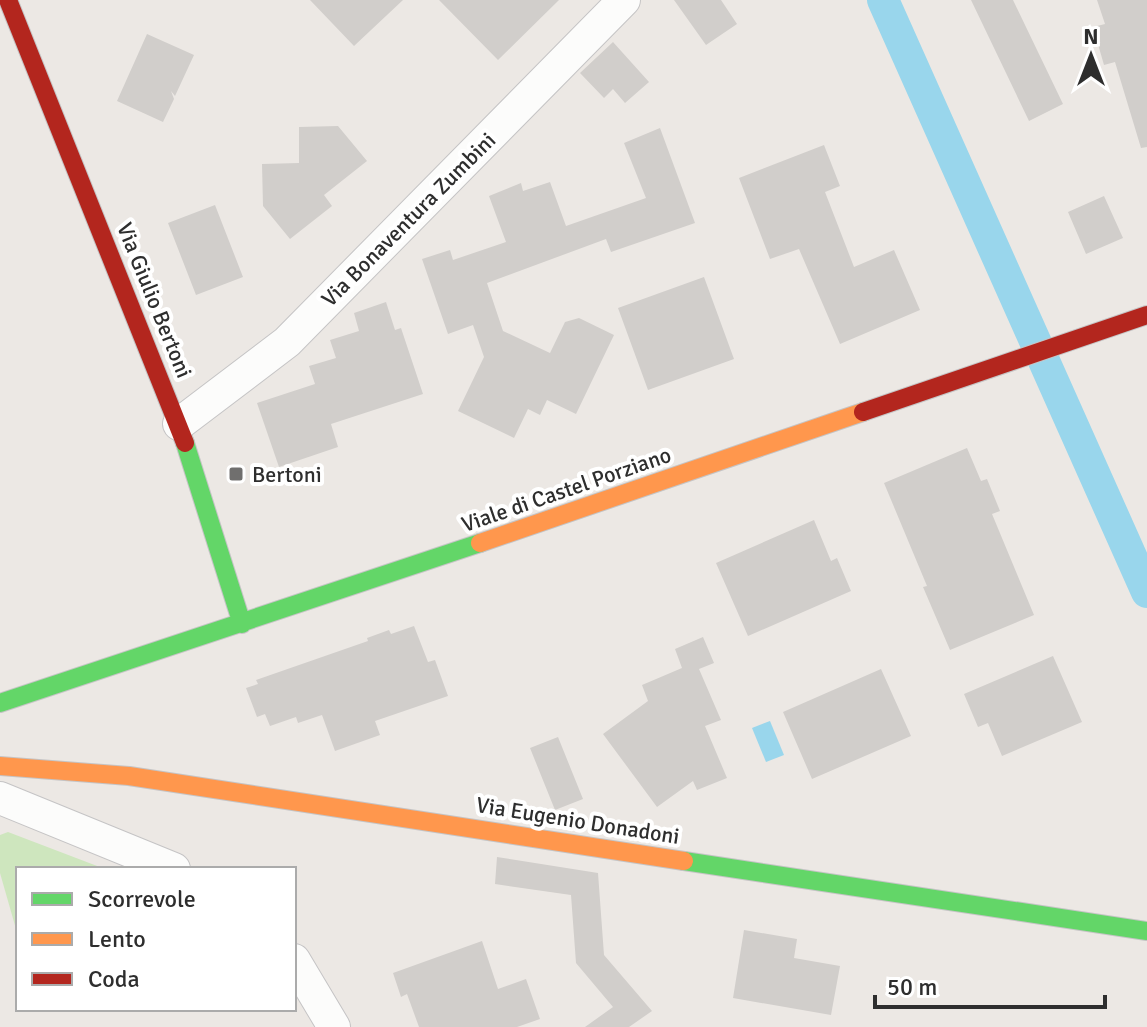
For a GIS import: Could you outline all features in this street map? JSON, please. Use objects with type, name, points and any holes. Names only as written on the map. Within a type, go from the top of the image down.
[{"type":"street","name":"Via Giulio Bertoni","points":[[6,5],[179,424],[242,624]]},
{"type":"street","name":"Via Bonaventura Zumbini","points":[[179,424],[287,342],[609,5]]},
{"type":"street","name":"Viale di Castel Porziano","points":[[0,703],[242,624],[1147,315]]},
{"type":"street","name":"Via Eugenio Donadoni","points":[[0,766],[129,776],[1147,931]]},
{"type":"street","points":[[0,798],[169,867]]},
{"type":"street","points":[[296,963],[334,1027]]},
{"type":"green space","points":[[8,832],[100,867],[16,867],[16,929],[0,873],[0,835]]},
{"type":"water","points":[[770,721],[784,755],[766,762],[752,728]]},
{"type":"building","points":[[310,0],[403,0],[354,46]]},
{"type":"building","points":[[439,0],[559,0],[498,60]]},
{"type":"building","points":[[674,0],[721,0],[737,24],[706,45]]},
{"type":"building","points":[[971,0],[1013,0],[1063,104],[1029,121]]},
{"type":"building","points":[[1097,0],[1147,0],[1147,147],[1141,148],[1115,62],[1104,65],[1093,27],[1105,24]]},
{"type":"building","points":[[147,34],[194,55],[175,96],[171,91],[174,99],[163,122],[117,101]]},
{"type":"building","points":[[613,42],[649,82],[625,103],[613,89],[604,98],[580,73]]},
{"type":"building","points":[[338,126],[367,161],[324,195],[332,206],[290,239],[263,206],[262,164],[299,163],[299,127]]},
{"type":"building","points":[[660,128],[695,223],[611,252],[606,239],[487,283],[503,331],[550,353],[565,322],[579,318],[614,335],[576,414],[547,400],[540,415],[528,409],[514,438],[458,411],[484,357],[473,325],[448,334],[422,259],[450,250],[453,260],[506,242],[489,196],[521,183],[523,191],[550,182],[566,226],[646,198],[624,143]]},
{"type":"building","points":[[824,145],[840,186],[825,192],[854,267],[894,250],[920,310],[840,344],[799,249],[770,259],[739,178]]},
{"type":"building","points":[[1104,196],[1123,238],[1086,254],[1068,212]]},
{"type":"building","points":[[215,205],[243,277],[196,295],[168,223]]},
{"type":"building","points":[[704,277],[734,359],[648,390],[618,308]]},
{"type":"building","points":[[386,302],[395,330],[401,328],[423,394],[331,424],[338,447],[279,467],[257,403],[315,384],[309,366],[336,358],[330,340],[359,331],[354,313]]},
{"type":"building","points":[[967,448],[981,481],[987,479],[1000,511],[992,514],[1034,615],[950,650],[884,483]]},
{"type":"building","points":[[814,520],[831,561],[837,558],[851,591],[748,636],[716,563]]},
{"type":"building","points":[[414,626],[428,662],[435,660],[448,696],[375,721],[380,735],[335,751],[322,715],[298,723],[296,717],[270,726],[265,714],[257,717],[246,688],[258,684],[256,680],[368,641],[367,638],[389,630],[391,634]]},
{"type":"building","points":[[703,637],[714,663],[699,669],[721,720],[705,726],[727,778],[697,790],[693,781],[657,807],[603,734],[648,701],[642,685],[682,668],[675,649]]},
{"type":"building","points":[[1053,656],[1082,722],[1002,756],[988,723],[978,727],[964,694]]},
{"type":"building","points":[[881,669],[911,736],[812,779],[783,712]]},
{"type":"building","points":[[558,737],[583,799],[555,810],[530,748]]},
{"type":"building","points":[[497,857],[598,873],[604,955],[652,1011],[629,1027],[585,1027],[613,1007],[576,963],[571,895],[495,884]]},
{"type":"building","points":[[744,930],[797,939],[794,958],[840,966],[831,1015],[733,998]]},
{"type":"building","points":[[482,941],[498,989],[526,979],[540,1019],[517,1027],[419,1027],[407,994],[401,997],[393,973]]},
{"type":"waterway","points":[[883,0],[1147,592]]},
{"type":"traffic: fast","points":[[185,443],[242,624]]},
{"type":"traffic: fast","points":[[0,703],[480,543]]},
{"type":"traffic: fast","points":[[684,861],[1147,931]]},
{"type":"traffic: slow","points":[[480,543],[863,412]]},
{"type":"traffic: slow","points":[[0,766],[129,776],[684,861]]},
{"type":"traffic: jam","points":[[8,0],[185,443]]},
{"type":"traffic: jam","points":[[863,412],[1147,315]]},
{"type":"place","name":"Bertoni","points":[[236,474]]}]
